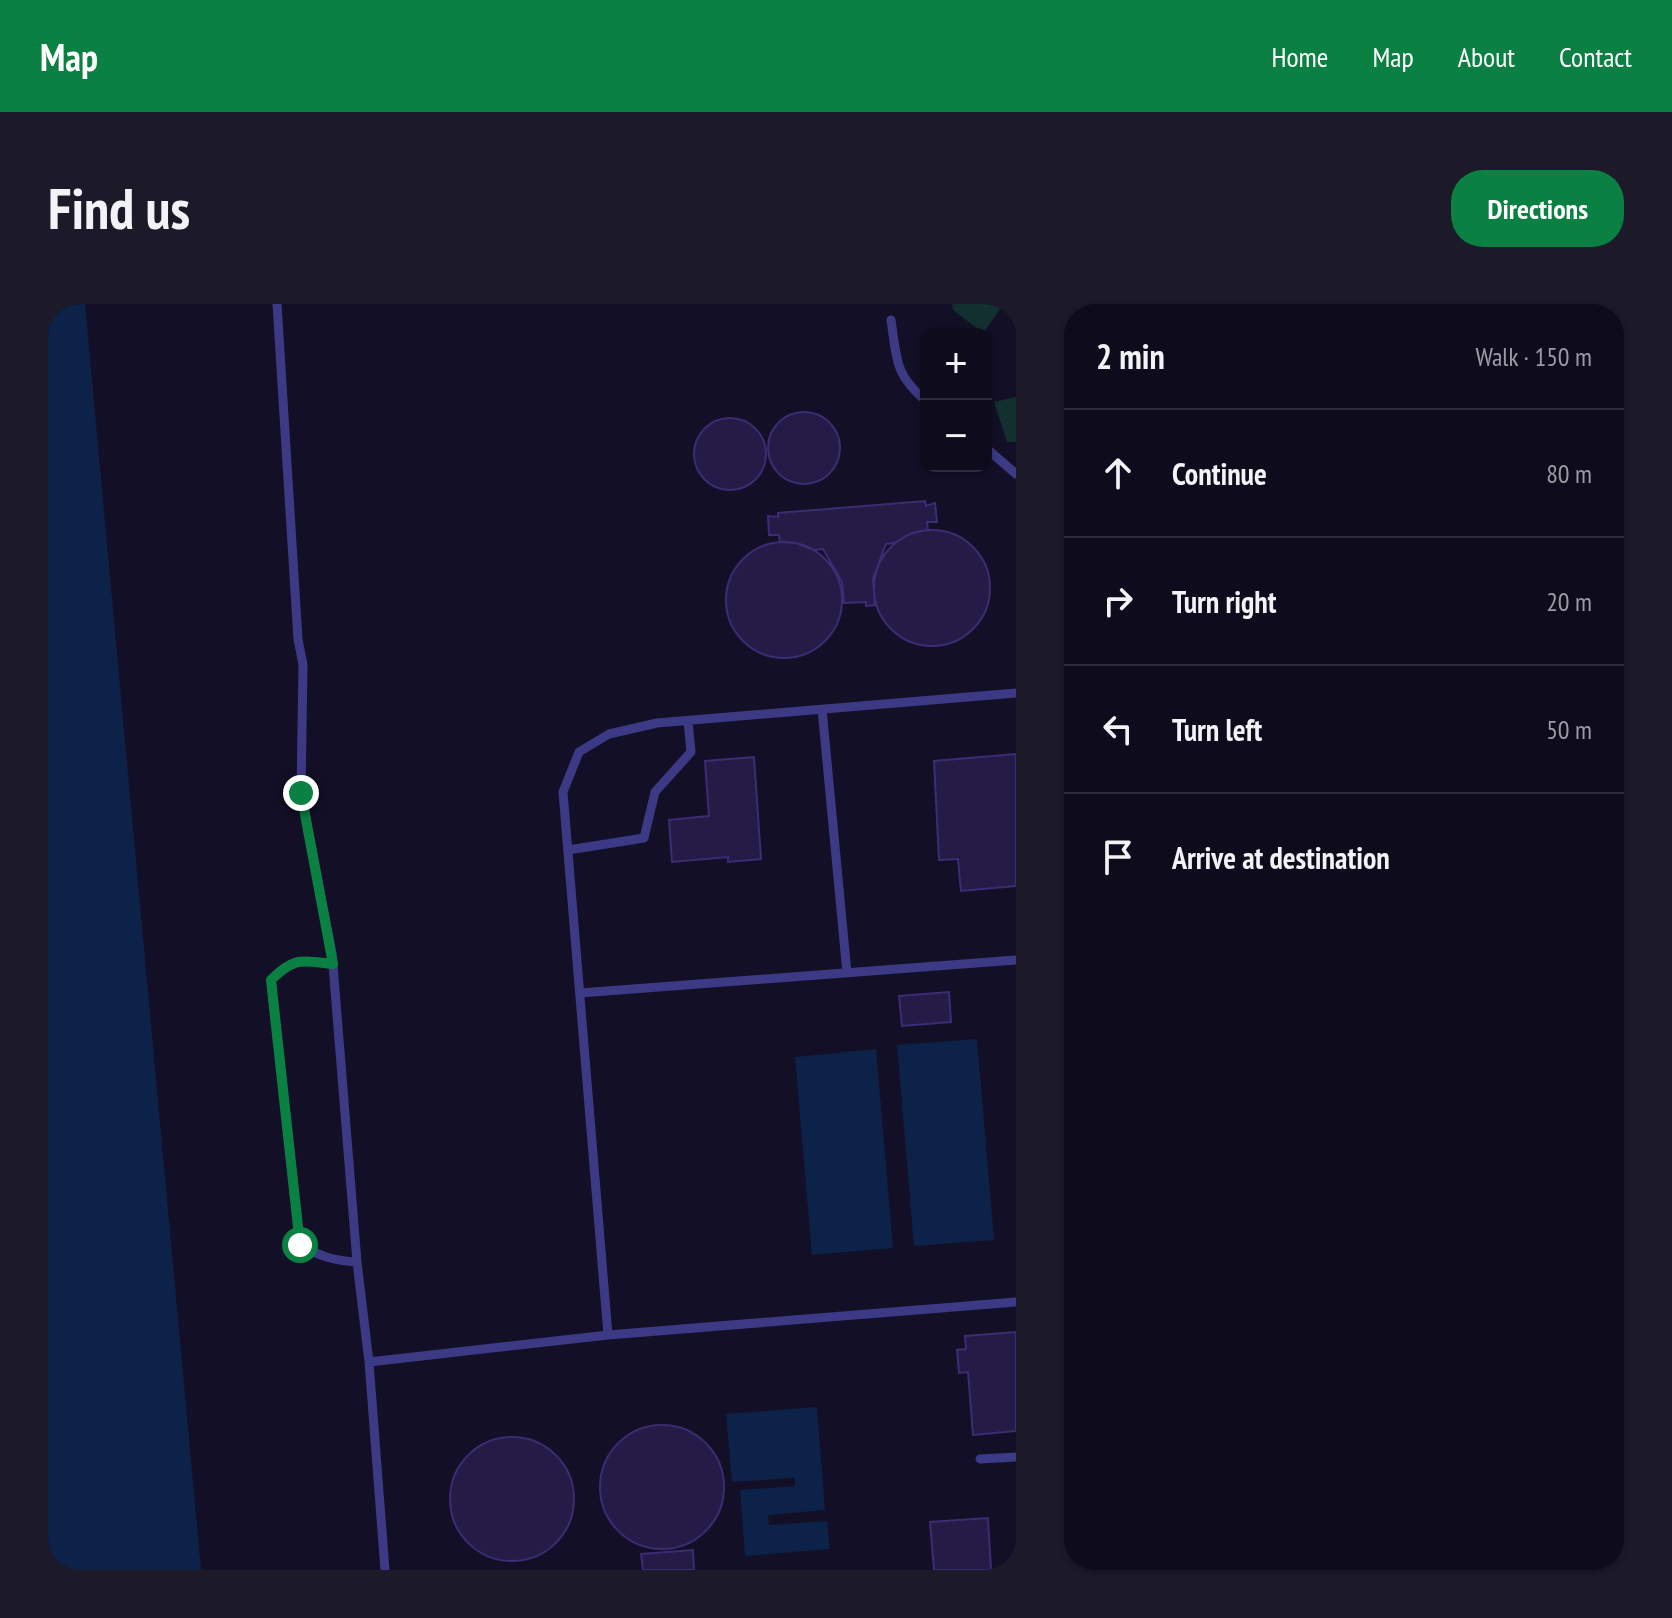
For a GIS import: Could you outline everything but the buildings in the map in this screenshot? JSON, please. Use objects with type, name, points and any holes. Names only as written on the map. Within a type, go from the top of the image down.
[{"type":"lane","points":[[277,304],[298,639],[303,665],[301,793],[333,964],[385,1570]]},
{"type":"lane","points":[[891,320],[902,376],[925,400]]},
{"type":"lane","points":[[992,453],[1016,474]]},
{"type":"lane","points":[[608,1335],[563,792],[579,752],[609,734],[657,723],[1016,693]]},
{"type":"lane","points":[[822,709],[847,973]]},
{"type":"lane","points":[[568,850],[644,838],[655,792],[691,752],[688,721]]},
{"type":"lane","points":[[580,993],[1016,960]]},
{"type":"lane","points":[[333,964],[303,961],[286,965],[271,980],[300,1245],[339,1262],[357,1262]]},
{"type":"lane","points":[[369,1362],[608,1335],[1016,1302]]},
{"type":"lane","points":[[980,1459],[1016,1457]]},
{"type":"green space","points":[[952,304],[1004,304],[987,328],[976,328],[953,310]]},
{"type":"green space","points":[[1016,397],[1016,442],[1007,442],[994,402]]},
{"type":"water","points":[[48,304],[85,304],[201,1570],[48,1570]]},
{"type":"water","points":[[977,1039],[994,1240],[914,1246],[897,1045]]},
{"type":"water","points":[[876,1049],[893,1248],[812,1255],[795,1057]]},
{"type":"water","points":[[817,1407],[825,1510],[768,1515],[769,1525],[827,1521],[830,1549],[745,1556],[740,1490],[795,1486],[795,1478],[732,1482],[726,1414]]},
{"type":"route","points":[[300,1245],[271,980],[286,965],[303,961],[333,964],[301,793]]}]
